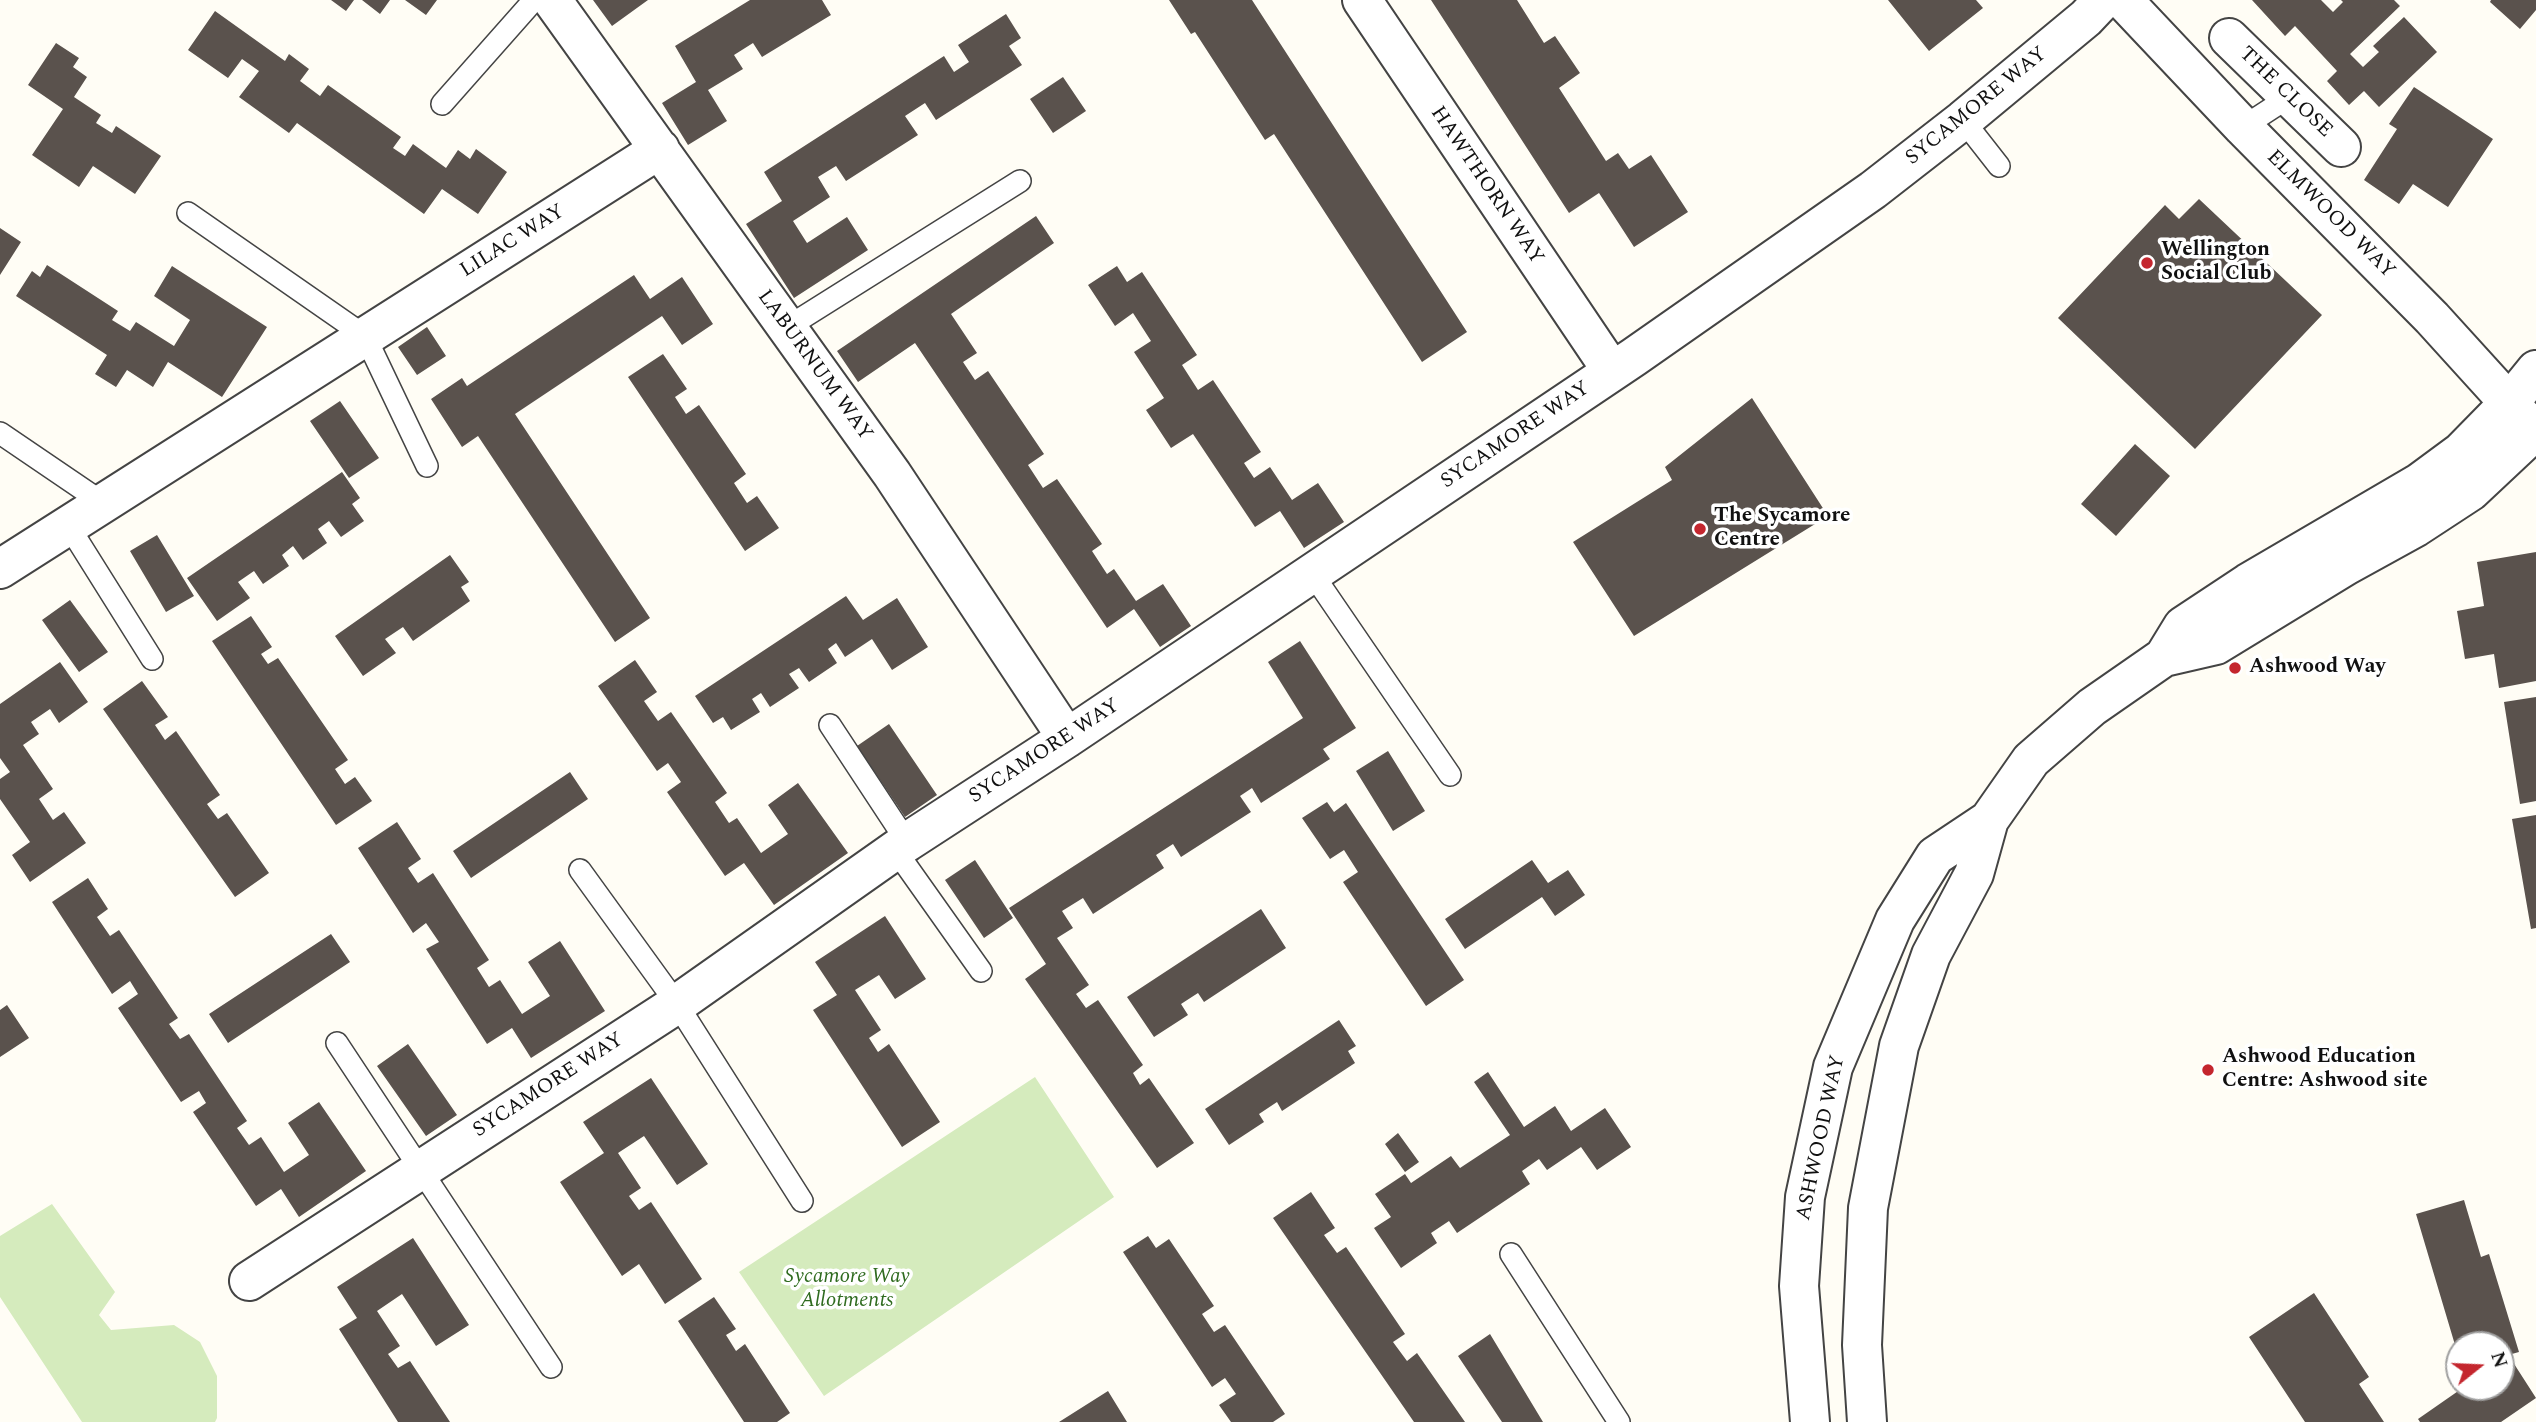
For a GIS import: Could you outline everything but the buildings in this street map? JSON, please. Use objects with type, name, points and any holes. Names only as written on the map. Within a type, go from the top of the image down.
[{"type":"street","name":"LABURNUM WAY","points":[[552,0],[892,474],[1067,738]]},
{"type":"street","name":"HAWTHORN WAY","points":[[1362,0],[1612,370]]},
{"type":"street","name":"SYCAMORE WAY","points":[[249,1281],[677,1004],[901,846],[1505,446],[1873,190],[1963,120],[2104,0]]},
{"type":"street","name":"ELMWOOD WAY","points":[[2123,0],[2243,127],[2432,318],[2535,430]]},
{"type":"street","name":"THE CLOSE","points":[[2230,38],[2341,147]]},
{"type":"street","name":"LILAC WAY","points":[[0,569],[660,149]]},
{"type":"street","name":"ASHWOOD WAY","points":[[2164,657],[2183,626],[2248,583],[2419,483],[2461,452],[2510,402],[2536,370]]},
{"type":"street","name":"ASHWOOD WAY","points":[[1867,1422],[1862,1345],[1868,1208],[1899,1046],[1931,955],[1974,874],[1989,820],[2031,760],[2092,707],[2164,657],[2216,645],[2347,565],[2416,527],[2471,491],[2535,430]]},
{"type":"street","name":"ASHWOOD WAY","points":[[1810,1422],[1799,1286],[1805,1197],[1833,1067],[1895,920],[1935,856],[1989,820]]},
{"type":"lane","points":[[442,104],[534,0]]},
{"type":"lane","points":[[2243,127],[2289,97]]},
{"type":"lane","points":[[1963,120],[1999,166]]},
{"type":"lane","points":[[786,328],[1020,181]]},
{"type":"lane","points":[[188,213],[365,336],[427,466]]},
{"type":"lane","points":[[0,433],[103,503]]},
{"type":"lane","points":[[68,525],[152,659]]},
{"type":"lane","points":[[1312,573],[1450,775]]},
{"type":"lane","points":[[830,725],[901,846],[981,971]]},
{"type":"lane","points":[[580,870],[677,1004],[802,1201]]},
{"type":"lane","points":[[337,1043],[551,1367]]},
{"type":"lane","points":[[1511,1254],[1619,1422]]},
{"type":"green space","name":"Sycamore Way Allotments","points":[[1035,1077],[1114,1197],[824,1396],[739,1272]]},
{"type":"green space","points":[[52,1204],[115,1292],[99,1315],[111,1330],[174,1325],[200,1342],[217,1376],[215,1422],[82,1422],[0,1297],[0,1236]]},
{"type":"place","name":"Wellington Social Club","points":[[2147,263]]},
{"type":"place","name":"The Sycamore Centre","points":[[1700,529]]},
{"type":"place","name":"Ashwood Way","points":[[2235,668]]},
{"type":"place","name":"Ashwood Education Centre: Ashwood site","points":[[2208,1070]]}]
